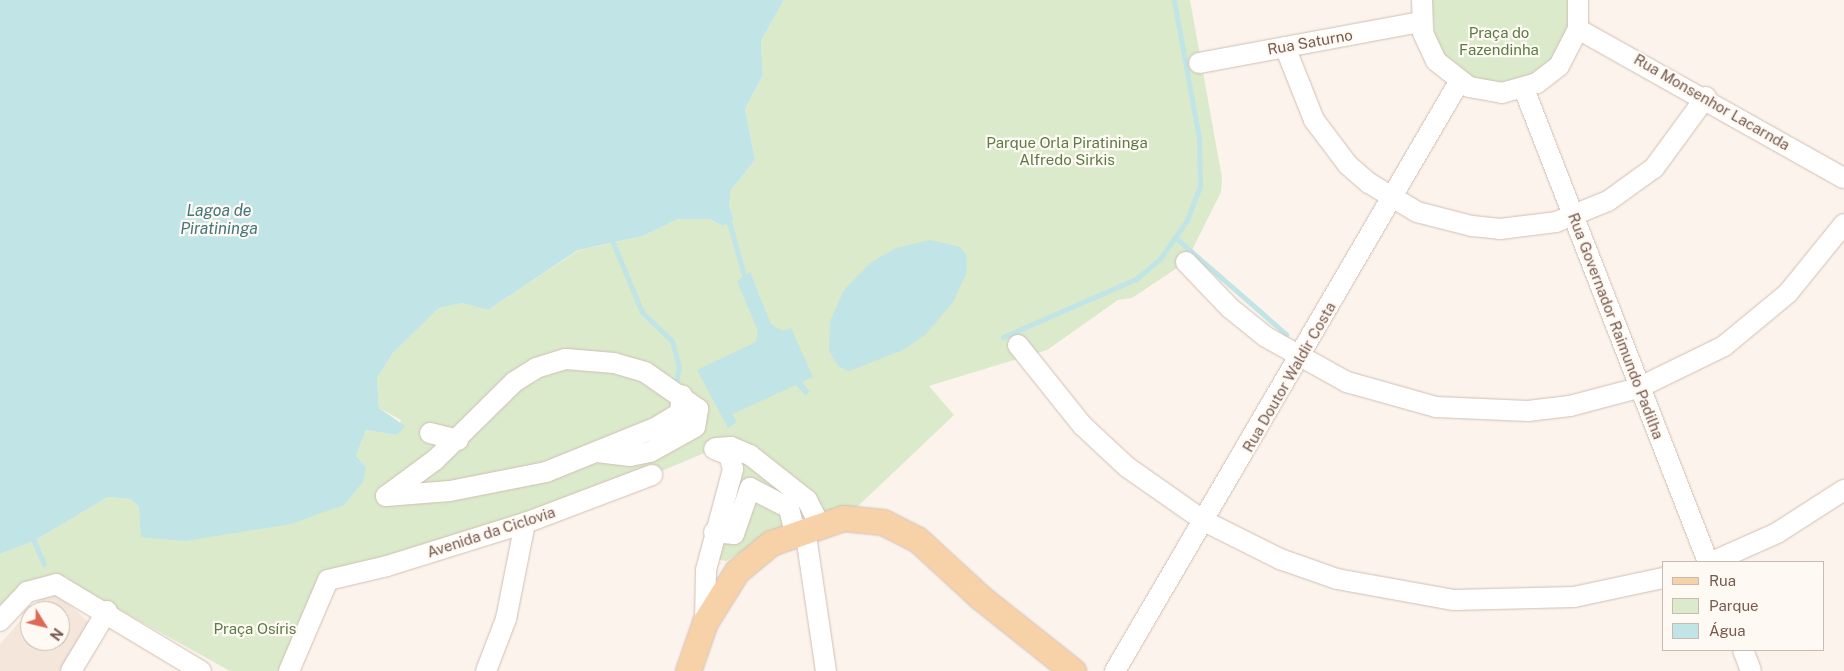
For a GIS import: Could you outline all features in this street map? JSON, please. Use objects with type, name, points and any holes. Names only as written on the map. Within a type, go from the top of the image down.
[{"type":"main road","points":[[688,671],[705,622],[737,570],[771,543],[806,529],[865,520],[917,539],[980,597],[1074,671]]},
{"type":"street","points":[[1422,0],[1421,22],[1430,52],[1460,82],[1491,92],[1524,89],[1559,66],[1578,29],[1578,0]]},
{"type":"street","name":"Rua Saturno","points":[[1199,63],[1421,22]]},
{"type":"street","name":"Rua Monsenhor Lacarnda","points":[[1578,29],[1706,97],[1844,178]]},
{"type":"street","points":[[1285,47],[1301,95],[1329,144],[1369,183],[1392,199],[1418,212],[1472,226],[1528,227],[1575,216],[1608,201],[1654,168],[1706,97]]},
{"type":"street","name":"Rua Doutor Waldir Costa","points":[[1115,671],[1300,359],[1460,82]]},
{"type":"street","name":"Rua Governador Raimundo Padilha","points":[[1524,89],[1575,216],[1638,388],[1708,561]]},
{"type":"street","points":[[1186,262],[1230,308],[1300,359],[1391,397],[1482,412],[1570,406],[1638,388],[1688,367],[1758,321],[1817,262],[1844,224]]},
{"type":"street","points":[[1018,345],[1083,426],[1127,466],[1204,521],[1280,559],[1337,579],[1454,600],[1574,597],[1662,578]]},
{"type":"street","points":[[599,452],[637,456],[686,434],[699,419],[698,409],[682,395],[645,372],[614,363],[566,359],[536,368],[514,382],[458,440],[386,496],[450,492],[512,479],[599,452],[655,428],[680,413],[682,395]]},
{"type":"street","points":[[655,428],[686,434]]},
{"type":"street","points":[[430,433],[458,440]]},
{"type":"street","points":[[736,491],[729,455],[714,449],[730,447],[750,456],[782,476],[794,501]]},
{"type":"street","points":[[705,622],[706,570],[714,532],[736,491],[750,456]]},
{"type":"street","name":"Avenida da Ciclovia","points":[[288,671],[328,580],[387,566],[525,523],[652,475]]},
{"type":"street","points":[[772,498],[782,476]]},
{"type":"street","points":[[736,491],[750,488],[772,498],[794,501],[813,507],[806,529],[826,671]]},
{"type":"street","points":[[1714,561],[1777,533],[1844,490]]},
{"type":"street","points":[[486,671],[506,620],[525,523]]},
{"type":"street","points":[[0,621],[27,592],[42,585],[69,588],[201,671]]},
{"type":"street","points":[[71,671],[107,611]]},
{"type":"street","points":[[1743,651],[1751,671]]},
{"type":"shaded area","points":[[44,594],[57,594],[65,601],[38,601]]},
{"type":"shaded area","points":[[70,605],[90,623],[60,671],[0,671],[0,644],[20,621],[20,651],[70,651]]},
{"type":"green space","name":"Parque Orla Piratininga Alfredo Sirkis","points":[[784,0],[1190,0],[1222,178],[1221,192],[1186,262],[1132,298],[1118,300],[1047,350],[929,386],[954,415],[856,508],[800,518],[726,561],[716,559],[732,481],[714,449],[652,475],[328,580],[289,671],[230,671],[82,589],[69,588],[67,577],[50,577],[0,608],[0,554],[34,541],[108,497],[130,499],[139,507],[143,519],[366,467],[356,456],[366,430],[397,435],[401,420],[379,408],[377,378],[393,353],[439,308],[462,303],[488,310],[579,250],[643,236],[678,219],[709,219],[723,226],[734,218],[729,205],[731,190],[755,160],[745,109],[763,75],[761,41]]},
{"type":"green space","name":"Praça do Fazendinha","points":[[1432,0],[1568,0],[1569,21],[1563,43],[1549,62],[1531,75],[1509,82],[1485,82],[1464,73],[1446,59],[1435,39]]},
{"type":"water","name":"Lagoa de Piratininga","points":[[0,0],[784,0],[761,41],[763,75],[745,109],[755,160],[731,190],[729,205],[734,219],[723,226],[709,219],[678,219],[643,236],[578,250],[488,310],[462,303],[439,308],[393,353],[377,378],[379,408],[405,426],[397,435],[366,430],[356,456],[366,467],[363,482],[344,505],[291,524],[185,541],[141,537],[139,507],[130,499],[108,497],[34,541],[0,554]]},
{"type":"water","points":[[930,240],[960,247],[966,255],[967,272],[953,302],[926,334],[903,350],[849,371],[838,366],[829,351],[830,321],[844,290],[870,263],[896,248]]},
{"type":"water","points":[[750,272],[771,324],[783,331],[791,328],[813,377],[802,382],[810,392],[805,395],[796,385],[732,414],[737,422],[728,428],[697,370],[756,342],[758,331],[737,281]]},
{"type":"waterway","points":[[1003,337],[1136,279],[1160,259],[1187,220],[1200,186],[1199,138],[1174,0]]},
{"type":"waterway","points":[[729,222],[744,275]]},
{"type":"waterway","points":[[1177,239],[1286,334]]},
{"type":"waterway","points":[[613,243],[642,312],[672,341],[679,367],[675,387]]},
{"type":"waterway","points":[[34,541],[44,564]]},
{"type":"park label","name":"Praça Osíris","points":[[255,629]]}]
